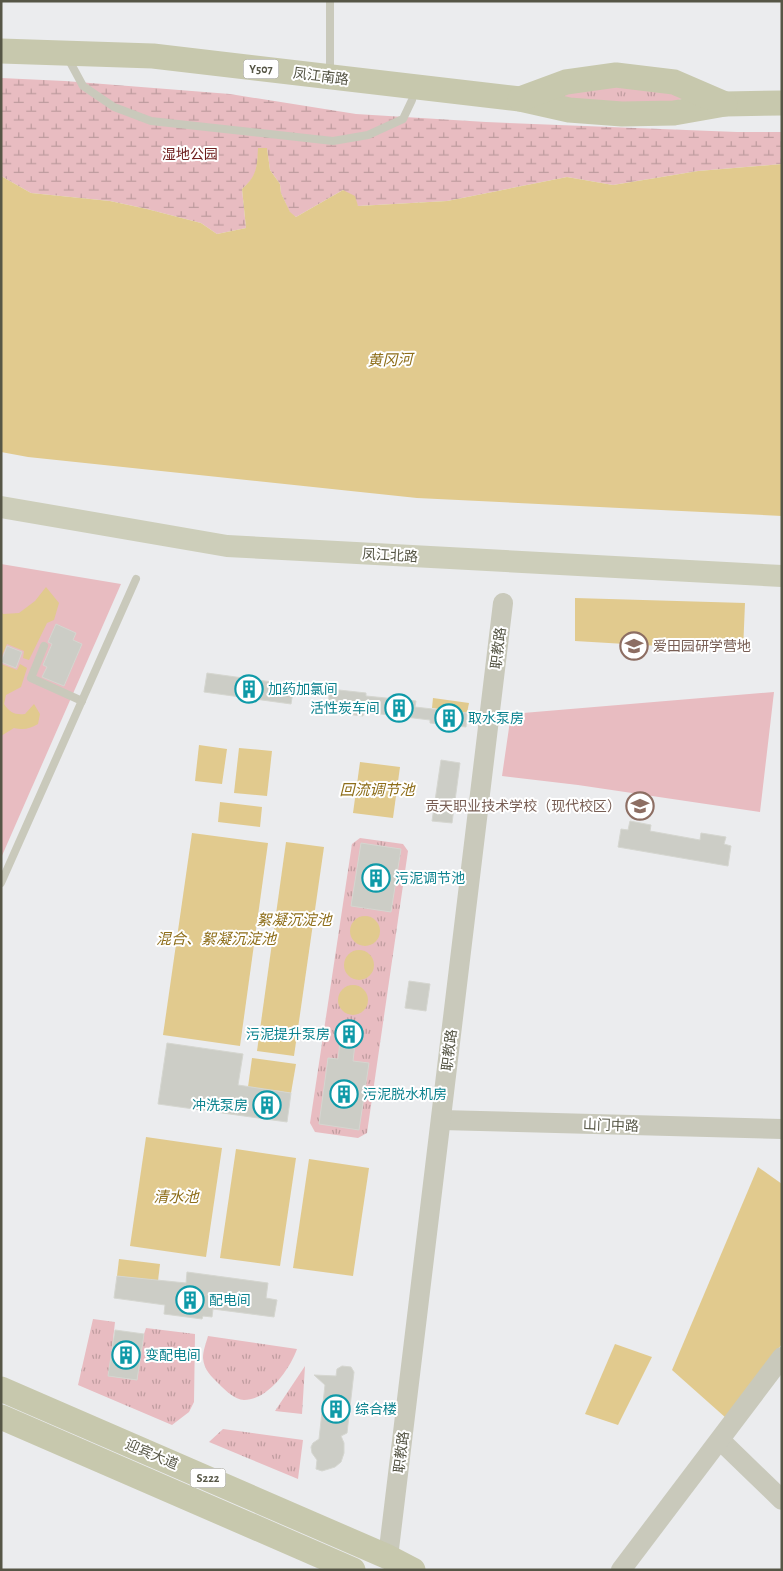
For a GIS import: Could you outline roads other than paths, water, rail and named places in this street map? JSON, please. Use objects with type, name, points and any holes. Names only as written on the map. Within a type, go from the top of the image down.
[{"type":"main road","name":"凤江南路","points":[[1,52],[153,56],[520,99],[569,110],[622,114],[674,113],[725,104],[782,103]]},
{"type":"main road","name":"凤江南路","points":[[520,99],[566,82],[616,75],[674,82],[725,104]]},
{"type":"main road","name":"凤江北路","points":[[1,507],[227,546],[782,576]]},
{"type":"main road","name":"迎宾大道","points":[[1,1389],[388,1557],[413,1570]]},
{"type":"main road","name":"迎宾大道","points":[[1,1417],[353,1570]]},
{"type":"street","name":"职教路","points":[[388,1557],[503,603]]},
{"type":"street","name":"山门中路","points":[[441,1120],[782,1129]]},
{"type":"street","points":[[621,1570],[782,1357]]},
{"type":"street","points":[[720,1440],[782,1500]]},
{"type":"lane","points":[[330,1],[330,71]]},
{"type":"lane","points":[[70,62],[83,86],[114,106],[151,121],[333,141],[368,135],[403,119],[412,100]]},
{"type":"lane","points":[[1,884],[136,579]]},
{"type":"lane","points":[[44,646],[31,678],[82,701]]},
{"type":"water","name":"黄冈河","points":[[258,148],[267,148],[270,170],[280,184],[281,193],[290,212],[296,217],[343,190],[355,196],[358,206],[447,201],[567,177],[613,185],[698,171],[782,164],[782,516],[417,498],[28,457],[1,452],[1,176],[31,193],[110,201],[147,209],[201,223],[217,234],[246,228],[242,189],[251,180],[255,171]]},
{"type":"water","points":[[46,587],[59,603],[54,620],[47,623],[29,660],[23,658],[24,651],[7,644],[1,658],[1,611],[3,614],[19,613],[35,601]]},
{"type":"water","points":[[575,598],[745,603],[743,651],[575,641]]},
{"type":"water","points":[[1,664],[17,670],[20,664],[27,668],[21,687],[6,695],[4,704],[6,707],[13,713],[25,714],[34,704],[40,714],[38,724],[26,729],[14,728],[1,736]]},
{"type":"water","points":[[433,698],[469,703],[467,713],[432,708]]},
{"type":"water","points":[[199,745],[227,749],[222,784],[195,781]]},
{"type":"water","points":[[239,748],[272,751],[267,796],[234,793]]},
{"type":"water","name":"回流调节池","points":[[360,762],[400,767],[393,818],[353,813]]},
{"type":"water","points":[[220,802],[262,807],[260,827],[218,822]]},
{"type":"water","name":"混合、絮凝沉淀池","points":[[192,833],[268,843],[240,1046],[163,1035]]},
{"type":"water","name":"絮凝沉淀池","points":[[286,842],[324,847],[294,1056],[257,1051]]},
{"type":"water","points":[[365,916],[371,917],[379,925],[379,937],[371,945],[365,946],[359,945],[351,937],[350,931],[351,925],[359,917]]},
{"type":"water","points":[[359,950],[365,951],[373,959],[373,971],[365,979],[359,980],[353,979],[345,971],[344,965],[345,959],[353,951]]},
{"type":"water","points":[[353,985],[359,986],[367,994],[367,1006],[359,1014],[353,1015],[347,1014],[339,1006],[338,1000],[339,994],[347,986]]},
{"type":"water","points":[[252,1058],[296,1064],[291,1093],[248,1087]]},
{"type":"water","name":"清水池","points":[[146,1137],[222,1148],[206,1257],[130,1246]]},
{"type":"water","name":"清水池","points":[[236,1149],[296,1158],[280,1266],[220,1258]]},
{"type":"water","points":[[309,1159],[369,1168],[353,1276],[293,1268]]},
{"type":"water","points":[[758,1167],[782,1184],[782,1344],[726,1418],[672,1370]]},
{"type":"water","points":[[119,1259],[160,1264],[158,1281],[117,1276]]},
{"type":"water","points":[[615,1344],[652,1357],[618,1425],[585,1414]]},
{"type":"place","name":"爱田园研学营地","points":[[634,646]]},
{"type":"place","name":"加药加氯间","points":[[249,689]]},
{"type":"place","name":"活性炭车间","points":[[399,708]]},
{"type":"place","name":"取水泵房","points":[[449,718]]},
{"type":"place","name":"贡天职业技术学校（现代校区）","points":[[640,806]]},
{"type":"place","name":"污泥调节池","points":[[376,878]]},
{"type":"place","name":"污泥提升泵房","points":[[349,1034]]},
{"type":"place","name":"污泥脱水机房","points":[[344,1094]]},
{"type":"place","name":"冲洗泵房","points":[[267,1105]]},
{"type":"place","name":"配电间","points":[[190,1300]]},
{"type":"place","name":"变配电间","points":[[126,1355]]},
{"type":"place","name":"综合楼","points":[[336,1409]]},
{"type":"park label","name":"湿地公园","points":[[190,154]]}]
